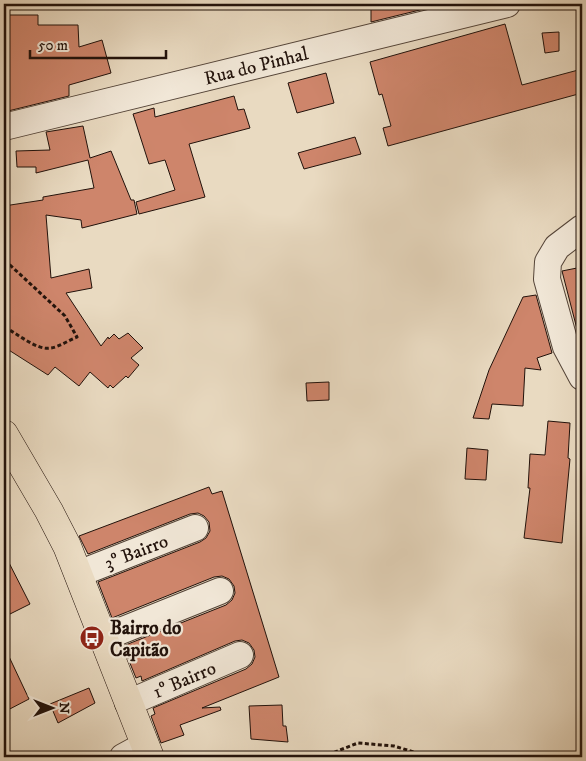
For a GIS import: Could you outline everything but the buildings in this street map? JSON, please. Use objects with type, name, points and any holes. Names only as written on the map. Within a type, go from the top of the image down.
[{"type":"main road","points":[[4,434],[58,527],[128,703],[140,753]]},
{"type":"street","name":"Rua do Pinhal","points":[[4,127],[507,4]]},
{"type":"street","points":[[582,228],[557,246],[548,262],[547,279],[566,347],[582,377]]},
{"type":"street","name":"3º Bairro","points":[[78,574],[195,528]]},
{"type":"street","points":[[103,638],[220,591]]},
{"type":"street","name":"1º Bairro","points":[[128,703],[240,655]]},
{"type":"path","points":[[4,262],[10,265],[65,316],[77,337],[51,348],[34,346],[19,334],[4,327]]},
{"type":"path","points":[[322,757],[358,743],[394,746],[430,757]]},
{"type":"place","name":"Bairro do Capitão","points":[[92,638]]}]
